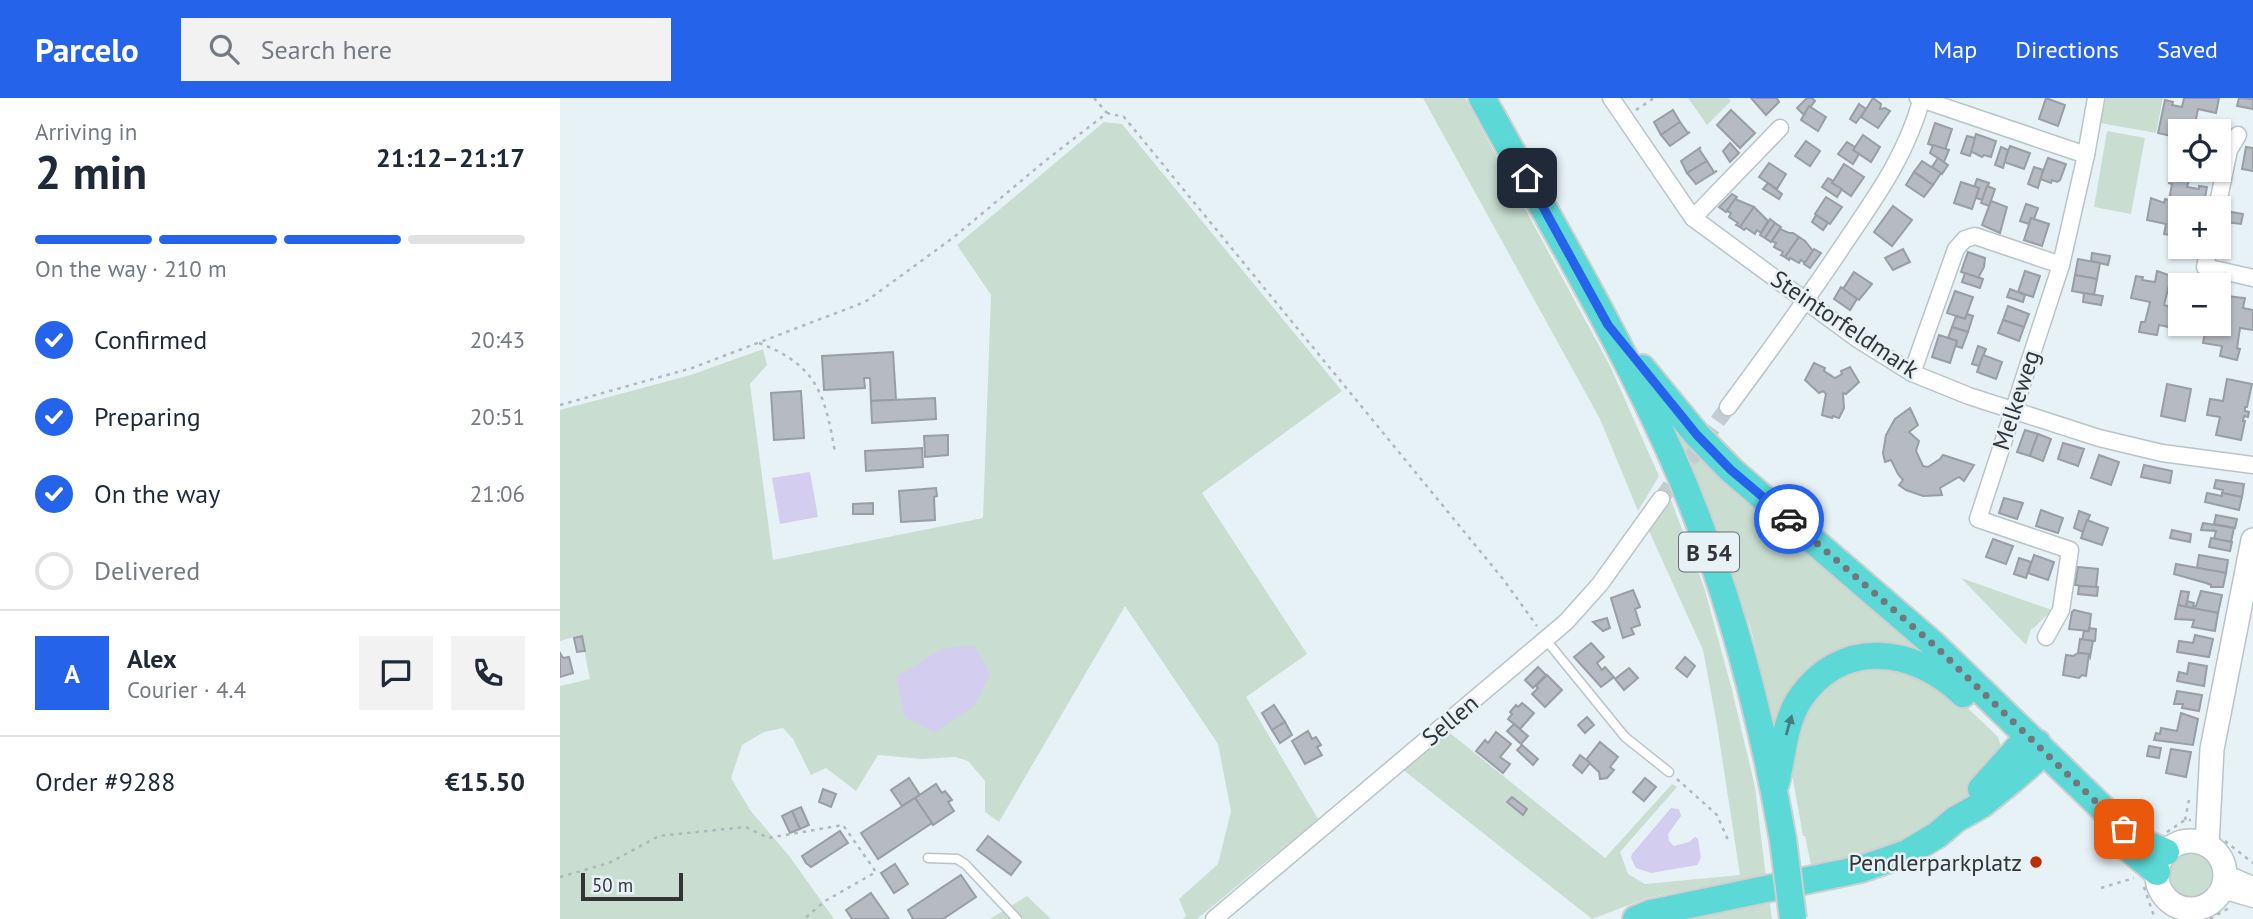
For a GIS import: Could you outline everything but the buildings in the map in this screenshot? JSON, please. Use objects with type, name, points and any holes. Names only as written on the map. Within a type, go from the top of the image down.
[{"type":"highway","name":"B 54","points":[[1482,98],[1632,371],[1671,455],[1721,584],[1750,683],[1774,792],[1793,919]]},
{"type":"highway","points":[[1608,325],[1682,419],[1731,470],[1903,617],[2030,751]]},
{"type":"highway","points":[[1774,792],[1788,725],[1799,701],[1825,674],[1842,664],[1878,655],[1903,658],[1937,672],[2124,829],[2146,845],[2172,857]]},
{"type":"highway","points":[[1636,919],[1651,913],[1880,863],[1907,853],[1926,843],[1956,819],[1999,767],[2030,751]]},
{"type":"highway","points":[[1670,919],[1710,901]]},
{"type":"main road","points":[[2172,857],[2220,857],[2223,882],[2208,905],[2182,913],[2161,891],[2172,857],[2213,749],[2253,540]]},
{"type":"street","name":"Steintorfeldmark","points":[[1611,98],[1693,218],[1859,340],[1912,373],[1969,396],[2099,438],[2162,453],[2253,465]]},
{"type":"street","points":[[1728,407],[1807,300],[1891,175],[1914,127],[1921,98],[2086,155]]},
{"type":"street","name":"Melkeweg","points":[[2046,637],[2061,610],[2070,551],[1978,519],[2061,265],[2096,98]]},
{"type":"street","points":[[1693,218],[1780,128]]},
{"type":"street","points":[[2219,196],[2229,150],[2238,135]]},
{"type":"street","points":[[1912,373],[1956,249],[1965,239],[1975,236],[2061,265]]},
{"type":"street","points":[[2207,259],[2205,267],[2253,278]]},
{"type":"street","name":"Sellen","points":[[1214,919],[1546,640],[1584,604],[1661,499]]},
{"type":"street","points":[[2223,882],[2253,885]]},
{"type":"street","points":[[2223,882],[2253,899]]},
{"type":"lane","points":[[1546,640],[1625,737],[1669,772]]},
{"type":"lane","points":[[928,858],[957,859],[965,864],[1017,919]]},
{"type":"path","points":[[1094,98],[1107,113],[1124,117],[1503,579],[1546,640]]},
{"type":"path","points":[[1625,118],[1654,98]]},
{"type":"path","points":[[560,405],[691,368],[865,302],[954,237],[1107,113]]},
{"type":"path","points":[[759,342],[793,359],[809,375],[825,401],[835,452]]},
{"type":"path","points":[[1669,772],[1717,815],[1728,840]]},
{"type":"path","points":[[560,877],[609,863],[659,836],[746,827],[768,838],[843,825],[876,872],[825,901],[804,919]]},
{"type":"path","points":[[2101,888],[2172,857]]},
{"type":"green space","points":[[1423,98],[1465,98],[1610,366],[1659,476],[1638,511],[1600,419]]},
{"type":"green space","points":[[1688,98],[1728,98],[1731,101],[1707,125]]},
{"type":"green space","points":[[2106,98],[2163,98],[2156,133],[2100,123]]},
{"type":"green space","points":[[1104,122],[1122,124],[1342,391],[1202,493],[1307,654],[1246,697],[1318,819],[1197,919],[1183,919],[1186,916],[1179,899],[1218,864],[1231,811],[1218,744],[1125,606],[999,822],[985,812],[985,781],[968,761],[955,757],[922,759],[878,755],[856,791],[826,768],[811,775],[793,739],[783,728],[764,732],[742,745],[731,778],[750,810],[790,857],[834,919],[560,919],[560,686],[590,679],[581,635],[560,641],[560,410],[691,375],[763,349],[767,365],[750,384],[773,560],[983,518],[991,295],[957,245]]},
{"type":"green space","points":[[2107,131],[2145,138],[2131,214],[2094,207]]},
{"type":"green space","points":[[1655,396],[1962,684],[1857,652],[1774,744],[1750,626]]},
{"type":"green space","points":[[1671,500],[1704,587],[1732,690],[1755,787],[1766,878],[1741,880],[1647,898],[1592,919],[1402,769],[1450,733],[1605,858],[1672,784],[1677,787],[1620,852],[1628,874],[1645,884],[1740,875],[1703,650],[1649,531]]},
{"type":"green space","points":[[1961,578],[2052,610],[2031,629],[2026,645]]},
{"type":"green space","points":[[1879,663],[1948,689],[1998,737],[2000,754],[1962,803],[1911,842],[1812,870],[1792,774],[1793,731],[1823,684]]},
{"type":"green space","points":[[2192,848],[2211,856],[2219,875],[2211,894],[2192,902],[2173,894],[2165,875],[2173,856]]},
{"type":"green space","points":[[1027,896],[1051,919],[990,919]]},
{"type":"green space","points":[[1769,897],[1772,919],[1684,919]]},
{"type":"shaded area","points":[[810,472],[818,517],[780,524],[772,478]]},
{"type":"shaded area","points":[[974,645],[990,674],[975,705],[935,732],[904,717],[896,677],[943,648]]},
{"type":"shaded area","points":[[1671,808],[1679,809],[1681,816],[1668,834],[1669,841],[1674,846],[1689,842],[1695,837],[1698,839],[1701,858],[1697,865],[1651,873],[1636,868],[1632,854]]},
{"type":"tunnel","points":[[1661,499],[1728,407]]},
{"type":"way so far","points":[[1789,519],[1933,644],[2124,829]]},
{"type":"place","name":"Pendlerparkplatz","points":[[2036,862]]},
{"type":"route","points":[[1527,178],[1608,325],[1697,435],[1731,470],[1789,519]]}]
